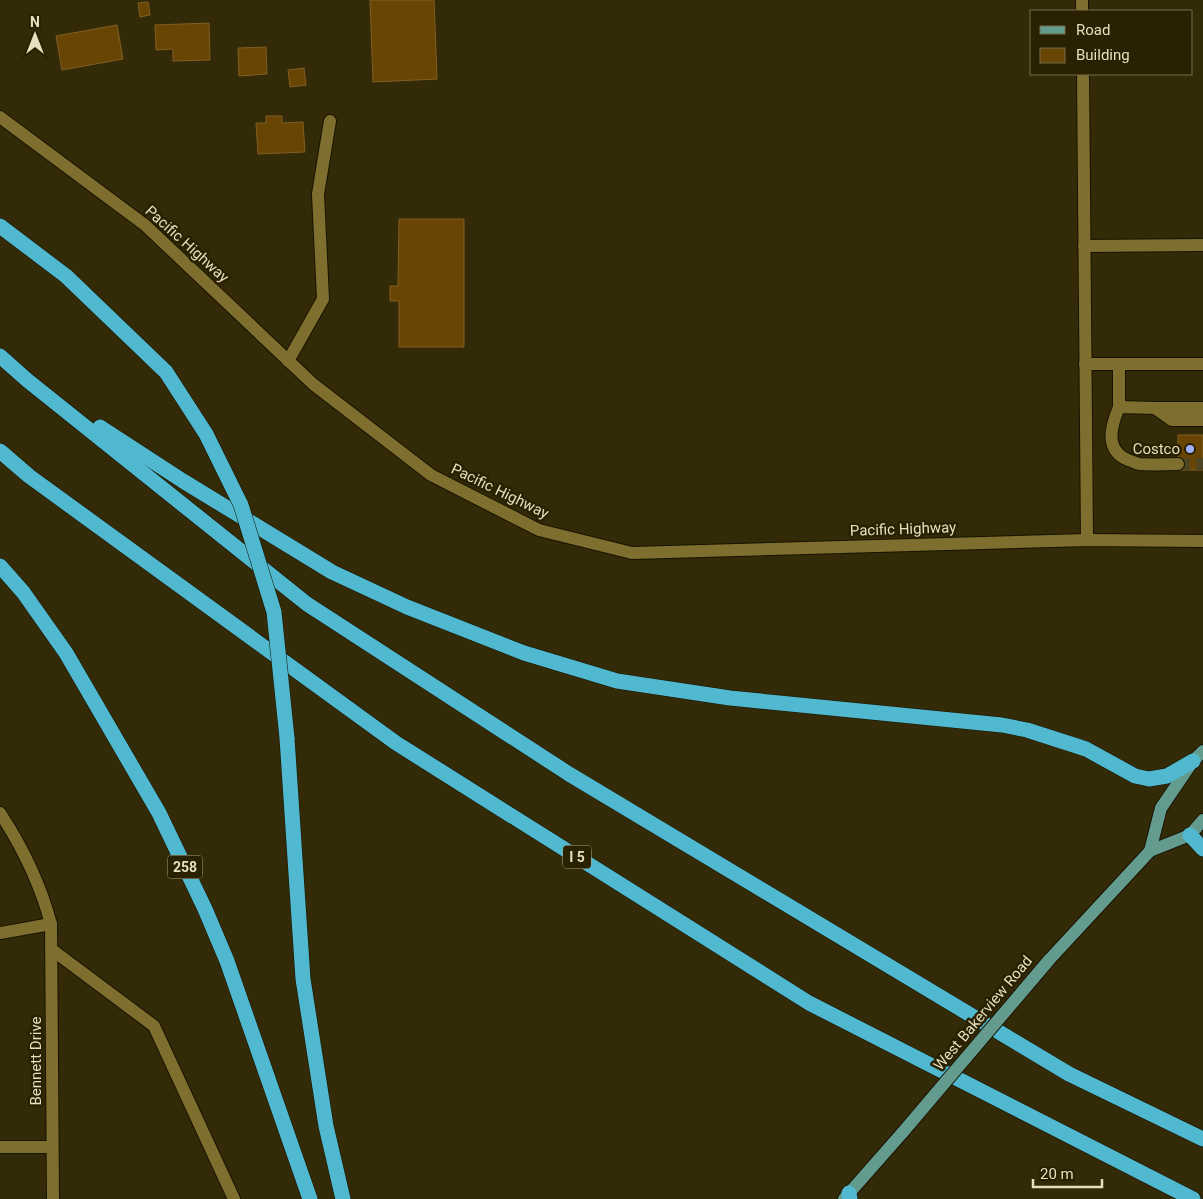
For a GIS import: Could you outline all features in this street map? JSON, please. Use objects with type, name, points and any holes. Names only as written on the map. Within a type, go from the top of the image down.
[{"type":"highway","points":[[0,226],[66,276],[166,372],[206,434],[241,505],[274,612],[288,738],[303,979],[326,1126],[344,1199]]},
{"type":"highway","points":[[0,356],[27,380],[307,604],[569,774],[1069,1074],[1203,1139]]},
{"type":"highway","points":[[27,380],[183,481],[332,572],[407,607],[524,653],[617,681],[730,698],[1002,725],[1027,730],[1086,748],[1135,776],[1149,779],[1167,776],[1198,756]]},
{"type":"highway","name":"I 5","points":[[0,451],[29,476],[396,743],[809,1003],[1193,1199]]},
{"type":"highway","name":"258","points":[[0,566],[23,592],[66,653],[159,813],[206,909],[227,961],[310,1199]]},
{"type":"highway","points":[[1190,835],[1203,849]]},
{"type":"main road","name":"West Bakerview Road","points":[[1150,851],[1161,808],[1198,756]]},
{"type":"main road","name":"West Bakerview Road","points":[[848,1197],[1049,960],[1150,851],[1190,835],[1203,820]]},
{"type":"street","points":[[1083,75],[1087,540]]},
{"type":"street","name":"Pacific Highway","points":[[0,117],[145,225],[313,384],[431,475],[539,530],[632,553],[1087,540],[1203,541]]},
{"type":"street","points":[[288,361],[323,299],[318,194],[330,121]]},
{"type":"street","points":[[1084,246],[1203,245]]},
{"type":"street","points":[[1085,364],[1203,364]]},
{"type":"street","points":[[1119,364],[1119,407],[1111,434],[1114,448],[1122,457],[1137,464],[1178,464]]},
{"type":"street","points":[[1119,407],[1203,408]]},
{"type":"street","points":[[1155,408],[1172,420],[1203,420]]},
{"type":"street","name":"Bennett Drive","points":[[0,813],[16,838],[33,871],[46,904],[51,924],[53,1199]]},
{"type":"street","points":[[0,933],[51,924]]},
{"type":"street","points":[[51,949],[154,1026],[234,1199]]},
{"type":"street","points":[[0,1147],[52,1147]]},
{"type":"building","points":[[370,0],[434,0],[437,79],[373,82]]},
{"type":"building","points":[[148,2],[150,15],[140,17],[138,3]]},
{"type":"building","points":[[209,23],[210,60],[173,61],[173,49],[156,50],[155,25]]},
{"type":"building","points":[[117,25],[123,59],[62,70],[56,36]]},
{"type":"building","points":[[266,47],[267,74],[239,76],[238,48]]},
{"type":"building","points":[[304,68],[306,85],[290,87],[288,70]]},
{"type":"building","points":[[266,116],[282,116],[282,123],[303,122],[305,152],[258,154],[256,123],[266,123]]},
{"type":"building","points":[[399,219],[464,219],[464,347],[399,347],[399,301],[390,301],[390,286],[398,286]]},
{"type":"building","name":"Costco","points":[[1178,435],[1203,435],[1203,470],[1178,470]]},
{"type":"tunnel","points":[[1178,464],[1203,464]]},
{"type":"place","name":"Costco","points":[[1190,449]]}]
